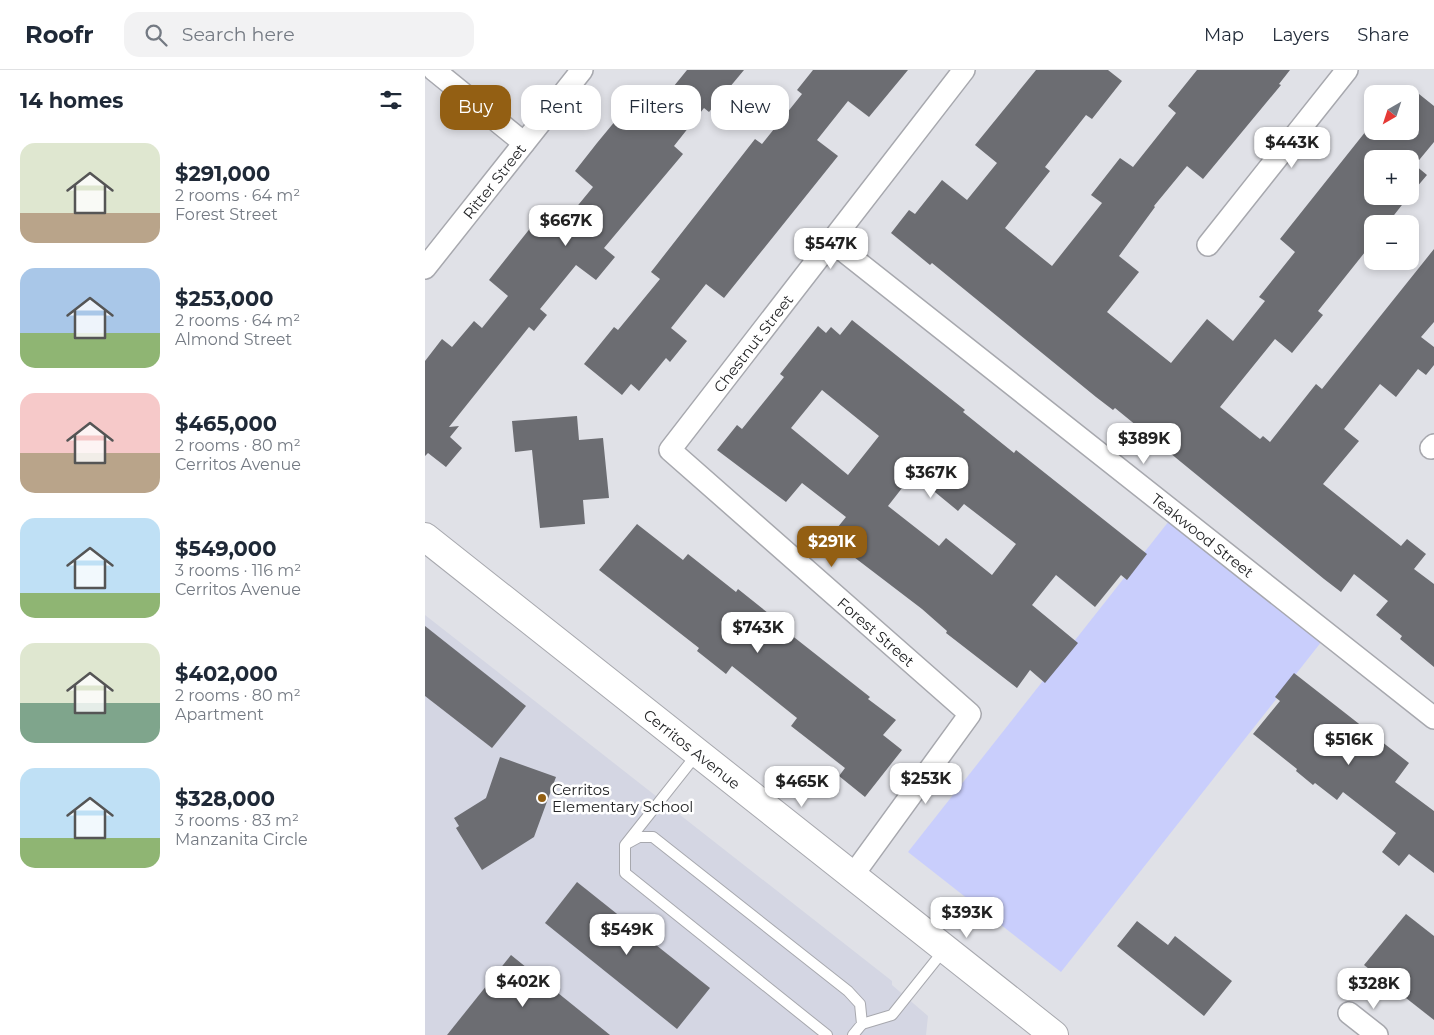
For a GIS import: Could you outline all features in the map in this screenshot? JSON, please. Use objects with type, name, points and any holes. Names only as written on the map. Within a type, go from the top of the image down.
[{"type":"main road","name":"Cerritos Avenue","points":[[425,537],[1054,1035]]},
{"type":"street","points":[[434,70],[524,143]]},
{"type":"street","name":"Ritter Street","points":[[425,268],[583,70]]},
{"type":"street","name":"Chestnut Street","points":[[670,450],[964,70]]},
{"type":"street","points":[[1208,246],[1347,70]]},
{"type":"street","name":"Teakwood Street","points":[[831,241],[1434,718]]},
{"type":"street","name":"Forest Street","points":[[670,450],[970,714],[853,876]]},
{"type":"street","points":[[1349,1013],[1377,1035]]},
{"type":"lane","points":[[698,753],[625,845],[625,873],[827,1035]]},
{"type":"lane","points":[[625,845],[639,837],[653,837],[848,991],[860,1004],[862,1024]]},
{"type":"lane","points":[[853,1035],[862,1024],[892,1015],[945,949]]},
{"type":"shaded area","points":[[1169,521],[1322,641],[1061,972],[908,852]]},
{"type":"shaded area","name":"Cerritos Elementary School","points":[[425,615],[892,981],[892,985],[928,1016],[926,1035],[425,1035]]},
{"type":"building","points":[[687,70],[744,70],[732,85],[711,85],[711,110],[709,112],[704,108],[701,112],[701,85],[675,85]]},
{"type":"building","points":[[813,70],[908,70],[869,117],[848,101],[817,140],[838,156],[724,298],[706,284],[671,328],[687,341],[670,362],[666,358],[639,391],[631,384],[622,395],[584,364],[614,327],[618,330],[660,279],[651,272],[755,139],[762,144],[773,130],[789,130],[789,110],[802,94],[797,90]]},
{"type":"building","points":[[1036,70],[1108,70],[1122,81],[1092,119],[1086,115],[1045,167],[1050,171],[1005,228],[1052,266],[1102,203],[1091,195],[1120,158],[1133,167],[1176,113],[1168,106],[1197,70],[1290,70],[1279,84],[1281,85],[1203,179],[1187,166],[1154,206],[1119,256],[1139,272],[1107,312],[1171,363],[1207,319],[1233,341],[1265,301],[1259,297],[1295,252],[1280,239],[1364,134],[1364,140],[1419,140],[1419,94],[1434,106],[1434,142],[1419,160],[1419,150],[1364,150],[1364,205],[1402,205],[1394,215],[1364,215],[1364,253],[1318,311],[1323,315],[1292,353],[1275,339],[1220,407],[1260,439],[1263,436],[1270,442],[1316,384],[1322,389],[1434,249],[1434,322],[1421,337],[1434,347],[1434,365],[1426,375],[1418,369],[1396,397],[1380,384],[1344,429],[1359,441],[1323,484],[1401,546],[1407,539],[1426,554],[1414,569],[1434,584],[1434,667],[1400,639],[1402,636],[1376,615],[1388,601],[1354,574],[1341,592],[1115,408],[1113,410],[1096,397],[932,263],[930,265],[891,233],[909,210],[915,214],[942,180],[967,200],[997,163],[975,145]]},
{"type":"building","points":[[611,126],[611,130],[687,130],[674,146],[683,154],[604,248],[615,257],[596,280],[576,265],[540,309],[547,315],[534,331],[529,327],[449,427],[459,426],[450,437],[462,448],[446,467],[428,453],[425,456],[425,361],[442,339],[452,347],[474,321],[482,328],[508,296],[489,280],[547,207],[565,221],[593,187],[575,171]]},
{"type":"building","points":[[1419,168],[1427,175],[1419,184]]},
{"type":"building","points":[[852,320],[965,410],[963,412],[1014,453],[1016,450],[1147,554],[1127,580],[1121,575],[1095,607],[1056,575],[1032,605],[1078,643],[1045,683],[1030,670],[1017,688],[946,633],[947,631],[922,609],[829,538],[846,517],[802,483],[786,502],[717,450],[737,425],[742,429],[784,377],[780,374],[818,326],[826,333],[831,327],[840,335]],"holes":[[[822,390],[879,436],[848,475],[791,428]],[[913,474],[958,511],[964,504],[1016,544],[992,575],[946,538],[939,546],[888,506]]]},
{"type":"building","points":[[577,416],[579,440],[603,438],[609,498],[583,500],[585,524],[540,528],[532,450],[515,452],[512,421]]},
{"type":"building","points":[[637,524],[683,560],[688,554],[736,592],[738,589],[778,621],[776,623],[870,697],[868,699],[896,720],[883,735],[902,750],[865,797],[839,776],[845,768],[791,726],[797,718],[732,666],[726,674],[697,651],[699,648],[599,570]]},
{"type":"building","points":[[425,626],[526,706],[492,748],[425,696]]},
{"type":"building","points":[[1294,673],[1409,763],[1395,782],[1434,811],[1434,873],[1409,854],[1399,866],[1382,852],[1396,833],[1343,792],[1337,800],[1315,783],[1313,785],[1296,771],[1297,769],[1253,734],[1280,701],[1275,697]]},
{"type":"building","points":[[500,757],[556,777],[534,837],[482,870],[456,828],[459,826],[454,818],[486,798]]},
{"type":"building","points":[[577,882],[710,988],[677,1029],[545,923]]},
{"type":"building","points":[[1406,914],[1434,936],[1434,1020],[1364,965]]},
{"type":"building","points":[[1137,921],[1168,945],[1175,936],[1232,981],[1204,1016],[1117,946]]},
{"type":"building","points":[[511,955],[610,1035],[447,1035]]},
{"type":"place","name":"Cerritos Elementary School","points":[[542,798]]}]
